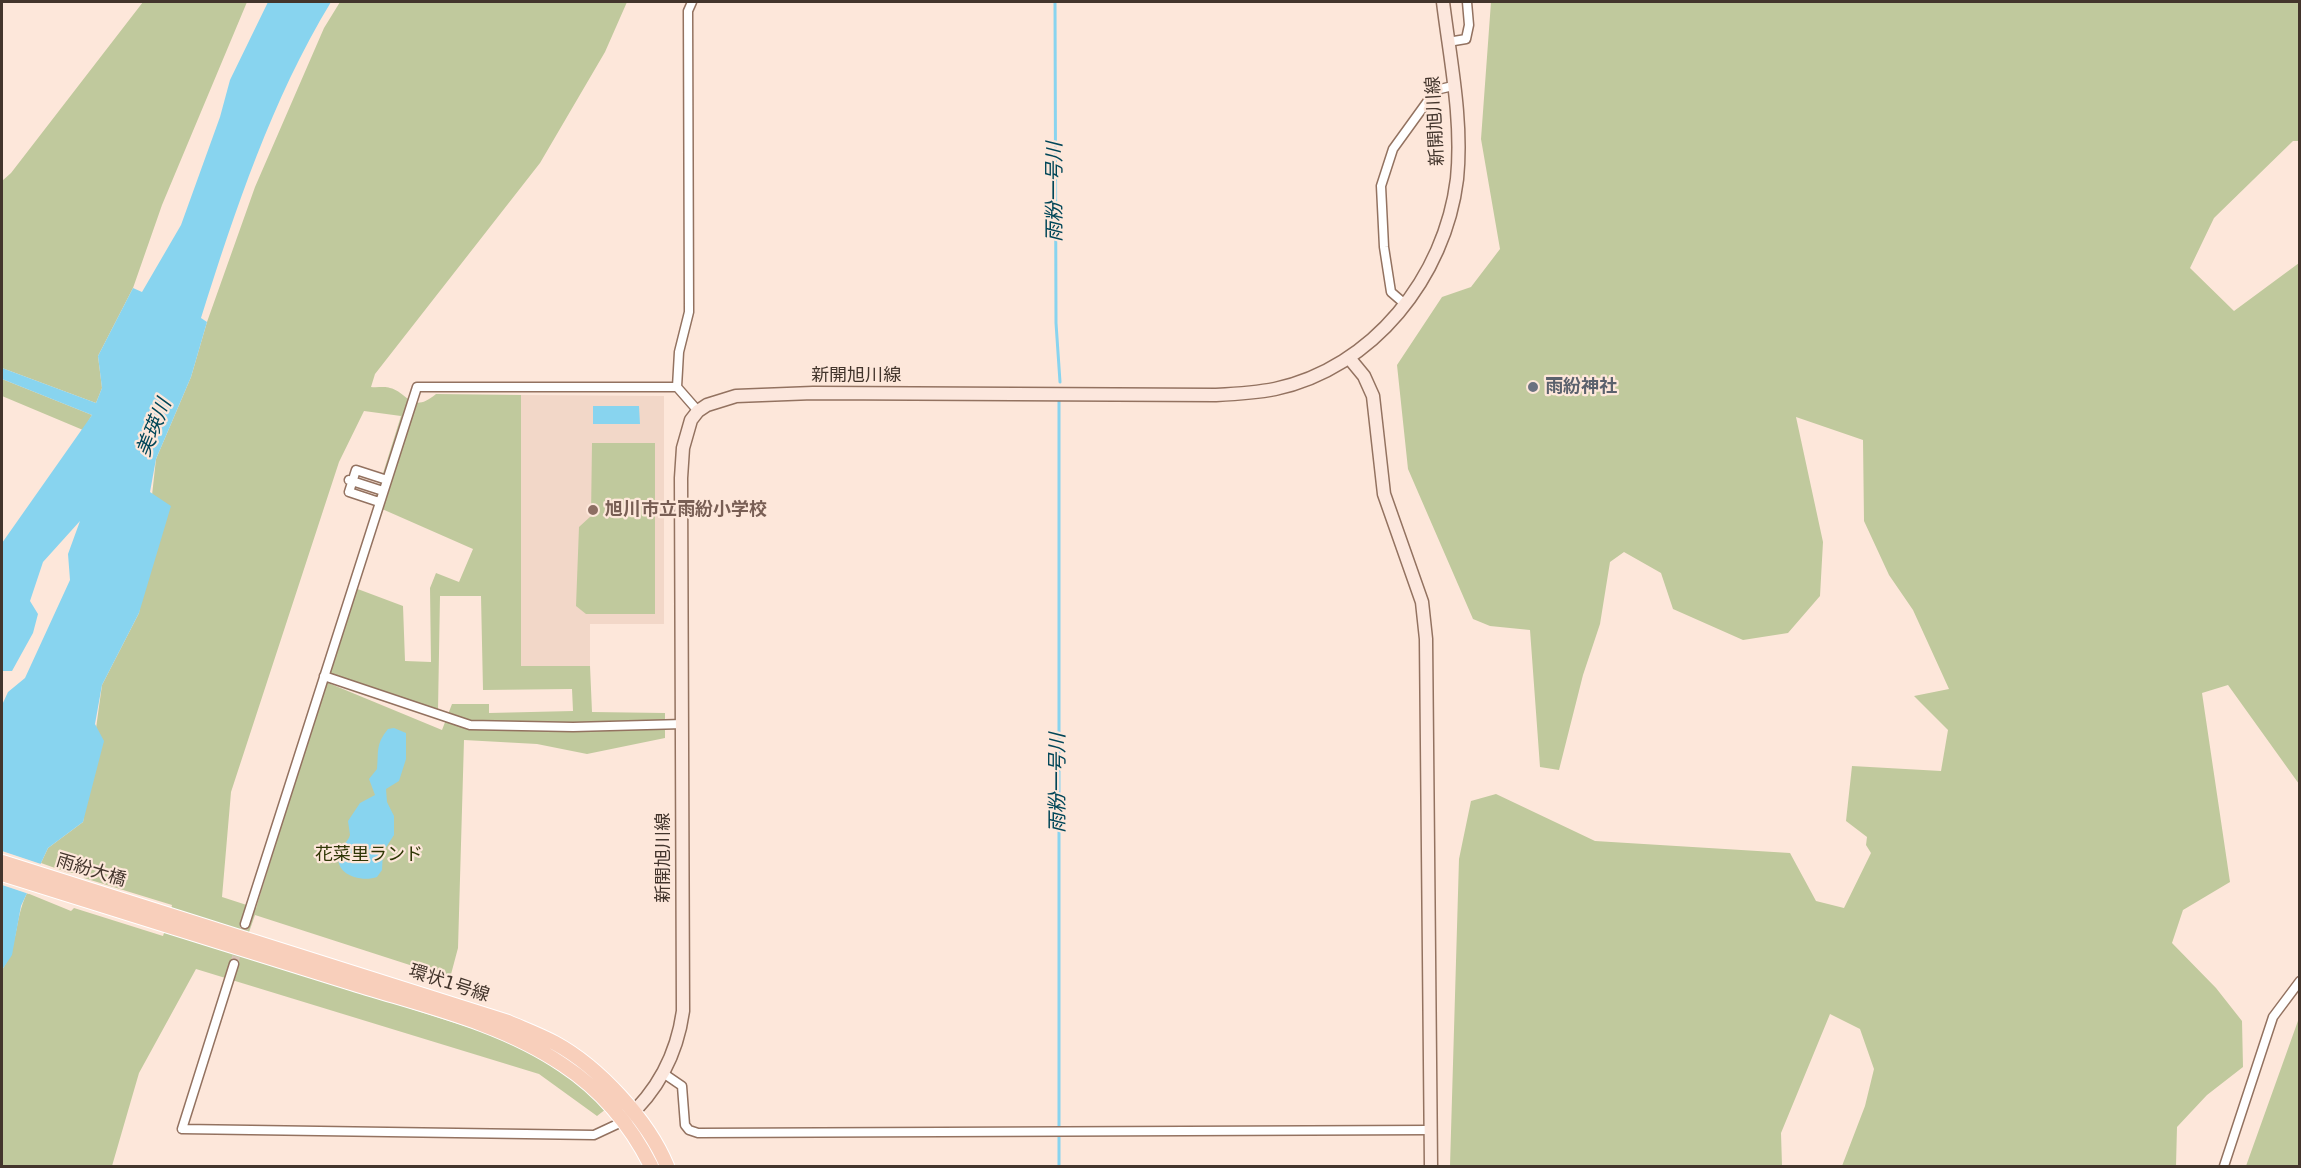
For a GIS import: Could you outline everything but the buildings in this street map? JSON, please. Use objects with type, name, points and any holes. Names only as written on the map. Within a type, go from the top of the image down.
[{"type":"main road","name":"新開旭川線","points":[[629,1117],[663,1073],[679,1037],[683,1011],[681,478],[682,448],[691,420],[698,411],[717,401],[736,396],[813,393],[1216,395],[1255,392],[1308,378],[1350,359],[1406,305],[1435,255],[1453,203],[1458,132],[1443,2]]},
{"type":"main road","points":[[1350,359],[1364,376],[1373,396],[1384,494],[1412,568],[1422,602],[1424,621],[1428,756],[1431,1167]]},
{"type":"main road","name":"雨紛大橋","points":[[2,862],[168,920]]},
{"type":"main road","name":"雨紛大橋","points":[[2,874],[168,920]]},
{"type":"main road","name":"環状1号線","points":[[168,920],[503,1033],[539,1050],[565,1066],[629,1117],[646,1127],[667,1167]]},
{"type":"main road","name":"環状1号線","points":[[629,1117],[651,1167]]},
{"type":"street","points":[[692,2],[688,11],[689,312],[679,352],[677,387],[698,411]]},
{"type":"street","points":[[1448,42],[1466,39],[1469,25],[1467,2]]},
{"type":"street","points":[[1406,305],[1391,292],[1384,247],[1381,186],[1393,149],[1420,111],[1440,89],[1453,86]]},
{"type":"street","points":[[245,924],[417,387],[677,387]]},
{"type":"street","points":[[379,502],[349,492],[350,481],[356,470],[387,480]]},
{"type":"street","points":[[359,495],[366,473]]},
{"type":"street","points":[[350,481],[383,491]]},
{"type":"street","points":[[324,676],[470,725],[573,727],[683,724]]},
{"type":"street","points":[[234,964],[182,1129],[594,1135],[629,1117]]},
{"type":"street","points":[[2224,1167],[2273,1017],[2300,981]]},
{"type":"street","points":[[663,1073],[682,1086],[685,1125],[689,1130],[698,1133],[1431,1130]]},
{"type":"shaded area","name":"旭川市立雨紛小学校","points":[[521,395],[664,396],[664,624],[590,624],[590,666],[521,667]]},
{"type":"green space","points":[[143,2],[247,2],[162,205],[133,288],[98,356],[102,388],[96,403],[2,368],[2,181],[11,173]]},
{"type":"green space","name":"花菜里ランド","points":[[340,2],[627,2],[605,52],[540,163],[375,374],[371,387],[396,390],[415,402],[428,400],[436,394],[521,395],[521,666],[590,666],[592,712],[665,713],[665,738],[587,754],[537,744],[464,740],[458,948],[450,978],[255,915],[248,935],[171,910],[172,905],[84,878],[82,873],[69,873],[41,863],[48,848],[83,822],[102,685],[139,613],[156,459],[191,377],[207,322],[255,187],[324,28]],"holes":[[[364,411],[401,416],[373,505],[473,549],[459,582],[436,573],[430,588],[431,662],[405,661],[403,606],[355,588],[329,669],[332,675],[438,710],[440,596],[481,596],[483,690],[572,689],[573,711],[489,713],[489,704],[452,704],[442,730],[326,682],[256,908],[222,897],[231,792],[339,462]]]},
{"type":"green space","points":[[1491,2],[2299,2],[2299,141],[2293,141],[2214,218],[2190,268],[2234,311],[2299,263],[2299,784],[2228,685],[2202,693],[2230,882],[2183,910],[2172,943],[2216,988],[2242,1021],[2243,1067],[2207,1095],[2177,1127],[2176,1166],[1842,1166],[1865,1106],[1874,1069],[1860,1029],[1830,1014],[1781,1133],[1782,1166],[1450,1166],[1459,859],[1471,801],[1496,794],[1595,841],[1790,853],[1816,901],[1844,908],[1871,853],[1866,845],[1867,837],[1846,821],[1852,766],[1941,771],[1948,730],[1914,696],[1949,689],[1913,610],[1889,575],[1864,521],[1863,440],[1796,417],[1823,542],[1820,596],[1788,633],[1743,640],[1673,609],[1661,573],[1624,552],[1610,562],[1600,624],[1583,675],[1559,770],[1540,767],[1530,630],[1490,626],[1473,619],[1408,469],[1397,365],[1442,297],[1471,287],[1500,249],[1481,139]]},
{"type":"green space","points":[[2,379],[92,415],[83,430],[2,396]]},
{"type":"green space","points":[[592,443],[655,443],[655,614],[586,614],[576,606],[579,527],[591,516]]},
{"type":"green space","points":[[27,893],[71,911],[74,908],[163,936],[165,930],[499,1037],[556,1068],[606,1109],[597,1116],[539,1074],[196,969],[139,1073],[112,1166],[2,1166],[2,970],[11,951]]},
{"type":"green space","points":[[2299,1018],[2299,1166],[2246,1166]]},
{"type":"water","name":"美瑛川","points":[[268,2],[331,2],[291,77],[257,156],[227,237],[201,318],[207,322],[191,377],[156,459],[150,492],[171,506],[139,613],[102,685],[95,724],[104,741],[83,822],[48,848],[21,906],[12,955],[2,970],[2,705],[8,692],[25,678],[70,580],[68,554],[80,521],[43,562],[30,601],[38,614],[33,633],[12,671],[2,671],[2,543],[92,415],[2,379],[2,368],[96,403],[102,388],[98,356],[133,288],[142,292],[181,225],[220,117],[230,80]]},
{"type":"water","points":[[593,406],[639,406],[640,424],[593,424]]},
{"type":"water","points":[[394,728],[406,733],[406,759],[399,781],[386,789],[387,802],[394,816],[394,835],[383,852],[382,870],[377,877],[363,879],[344,871],[338,859],[350,835],[348,821],[360,803],[375,795],[369,779],[377,769],[381,740],[388,729]]},
{"type":"pier","points":[[2,851],[44,865],[29,894],[2,885]]},
{"type":"waterway","name":"雨粉一号川","points":[[1055,2],[1056,323],[1060,382]]},
{"type":"waterway","name":"雨粉一号川","points":[[1059,399],[1059,1166]]},
{"type":"tunnel","points":[[234,964],[245,924]]},
{"type":"place","name":"雨紛神社","points":[[1533,387]]},
{"type":"place","name":"旭川市立雨紛小学校","points":[[593,510]]}]
